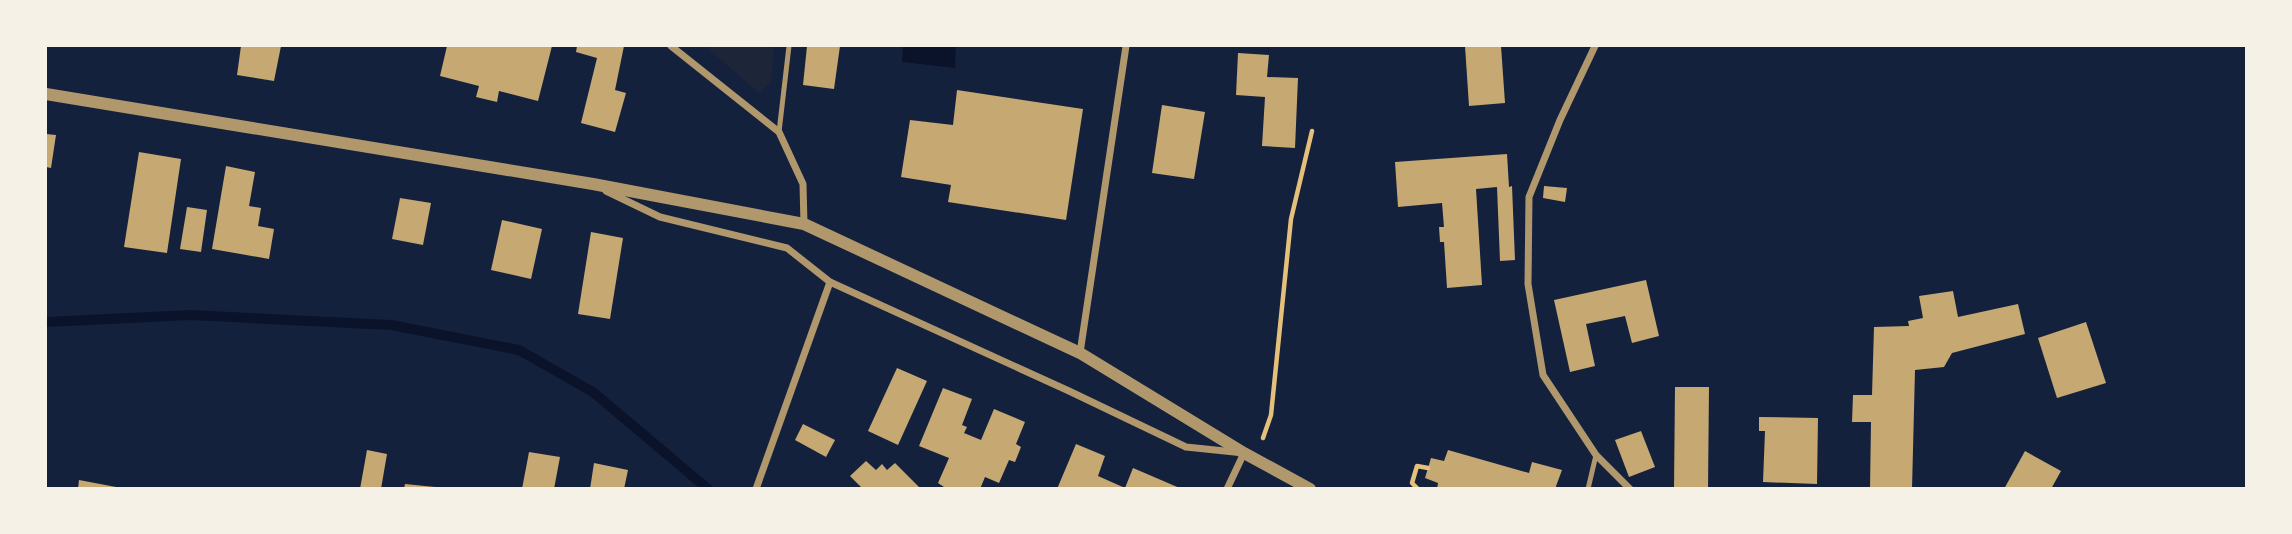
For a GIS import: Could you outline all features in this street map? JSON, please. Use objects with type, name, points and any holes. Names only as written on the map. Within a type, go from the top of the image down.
[{"type":"street","points":[[671,46],[779,132],[803,184],[804,224]]},
{"type":"street","points":[[1080,353],[1126,46]]},
{"type":"street","points":[[1595,46],[1560,120],[1529,197],[1528,284],[1543,375],[1596,455],[1630,488]]},
{"type":"street","points":[[46,94],[593,184],[804,224],[1080,353],[1250,456],[1310,488]]},
{"type":"street","points":[[593,184],[660,217],[787,248],[830,282],[1186,447],[1250,456]]},
{"type":"street","points":[[756,488],[830,282]]},
{"type":"street","points":[[1227,488],[1250,456]]},
{"type":"lane","points":[[779,132],[789,46]]},
{"type":"lane","points":[[1588,488],[1596,455]]},
{"type":"path","points":[[1250,456],[1271,415],[1291,219],[1312,131]]},
{"type":"path","points":[[1418,488],[1412,483],[1418,466],[1428,468]]},
{"type":"shaded area","points":[[705,46],[774,46],[771,82],[759,93]]},
{"type":"shaded area","points":[[903,46],[956,46],[955,68],[902,62]]},
{"type":"building","points":[[241,46],[281,46],[274,81],[237,75]]},
{"type":"building","points":[[447,46],[552,46],[538,101],[499,91],[497,102],[476,97],[479,86],[440,76]]},
{"type":"building","points":[[577,46],[624,46],[615,90],[626,93],[615,132],[581,123],[597,58],[576,52]]},
{"type":"building","points":[[807,46],[840,46],[834,89],[803,85]]},
{"type":"building","points":[[1465,46],[1501,46],[1505,103],[1469,106]]},
{"type":"building","points":[[1238,53],[1269,55],[1267,77],[1298,78],[1295,148],[1262,146],[1265,97],[1236,95]]},
{"type":"building","points":[[957,90],[1083,109],[1066,220],[948,202],[951,185],[901,177],[910,120],[953,125]]},
{"type":"building","points":[[1162,105],[1205,112],[1194,179],[1152,173]]},
{"type":"building","points":[[46,134],[56,135],[51,168],[46,167]]},
{"type":"building","points":[[139,152],[181,159],[167,253],[124,247]]},
{"type":"building","points":[[1507,154],[1509,187],[1512,186],[1515,260],[1500,261],[1497,187],[1476,189],[1482,285],[1447,288],[1444,242],[1440,242],[1439,227],[1444,227],[1442,203],[1398,207],[1395,162]]},
{"type":"building","points":[[226,166],[255,172],[249,206],[261,208],[258,226],[274,229],[269,259],[212,249]]},
{"type":"building","points":[[1544,186],[1567,188],[1565,202],[1543,198]]},
{"type":"building","points":[[400,198],[431,203],[423,245],[392,239]]},
{"type":"building","points":[[187,207],[207,210],[201,252],[180,249]]},
{"type":"building","points":[[502,220],[542,229],[531,279],[491,270]]},
{"type":"building","points":[[591,232],[623,238],[610,319],[578,314]]},
{"type":"building","points":[[1646,280],[1659,336],[1632,343],[1625,316],[1586,324],[1595,366],[1570,372],[1554,300]]},
{"type":"building","points":[[1953,291],[1958,317],[2018,304],[2025,334],[1952,353],[1944,367],[1915,370],[1912,489],[1870,489],[1871,422],[1852,422],[1853,395],[1872,395],[1874,327],[1909,326],[1908,321],[1923,318],[1919,296]]},
{"type":"building","points":[[2086,322],[2106,383],[2057,398],[2038,338]]},
{"type":"building","points":[[897,368],[927,381],[898,445],[868,431]]},
{"type":"building","points":[[1675,387],[1709,387],[1708,489],[1674,489]]},
{"type":"building","points":[[943,388],[972,399],[962,425],[967,427],[964,433],[981,440],[994,409],[1025,422],[1016,444],[1021,447],[1015,462],[1009,460],[999,483],[985,477],[980,489],[947,489],[938,483],[949,458],[919,446]]},
{"type":"building","points":[[1759,417],[1818,418],[1817,484],[1763,482],[1765,431],[1759,431]]},
{"type":"building","points":[[803,424],[835,440],[826,457],[795,440]]},
{"type":"building","points":[[1641,431],[1655,467],[1629,477],[1615,440]]},
{"type":"building","points":[[1076,444],[1105,456],[1098,476],[1125,488],[1133,468],[1182,489],[1057,489]]},
{"type":"building","points":[[367,450],[387,454],[381,489],[360,489]]},
{"type":"building","points":[[1448,450],[1529,473],[1532,462],[1562,470],[1555,489],[1437,489],[1438,483],[1425,478],[1431,458],[1444,461]]},
{"type":"building","points":[[2025,451],[2061,471],[2051,489],[2004,489]]},
{"type":"building","points":[[529,452],[560,457],[554,489],[522,489]]},
{"type":"building","points":[[866,461],[876,470],[882,464],[887,470],[895,463],[921,489],[860,489],[850,476]]},
{"type":"building","points":[[594,463],[628,470],[624,489],[590,489]]},
{"type":"building","points":[[79,480],[116,487],[116,489],[78,489]]},
{"type":"building","points":[[405,484],[435,487],[435,489],[404,489]]},
{"type":"waterway","points":[[46,322],[191,315],[391,325],[519,350],[593,392],[708,489]]}]
